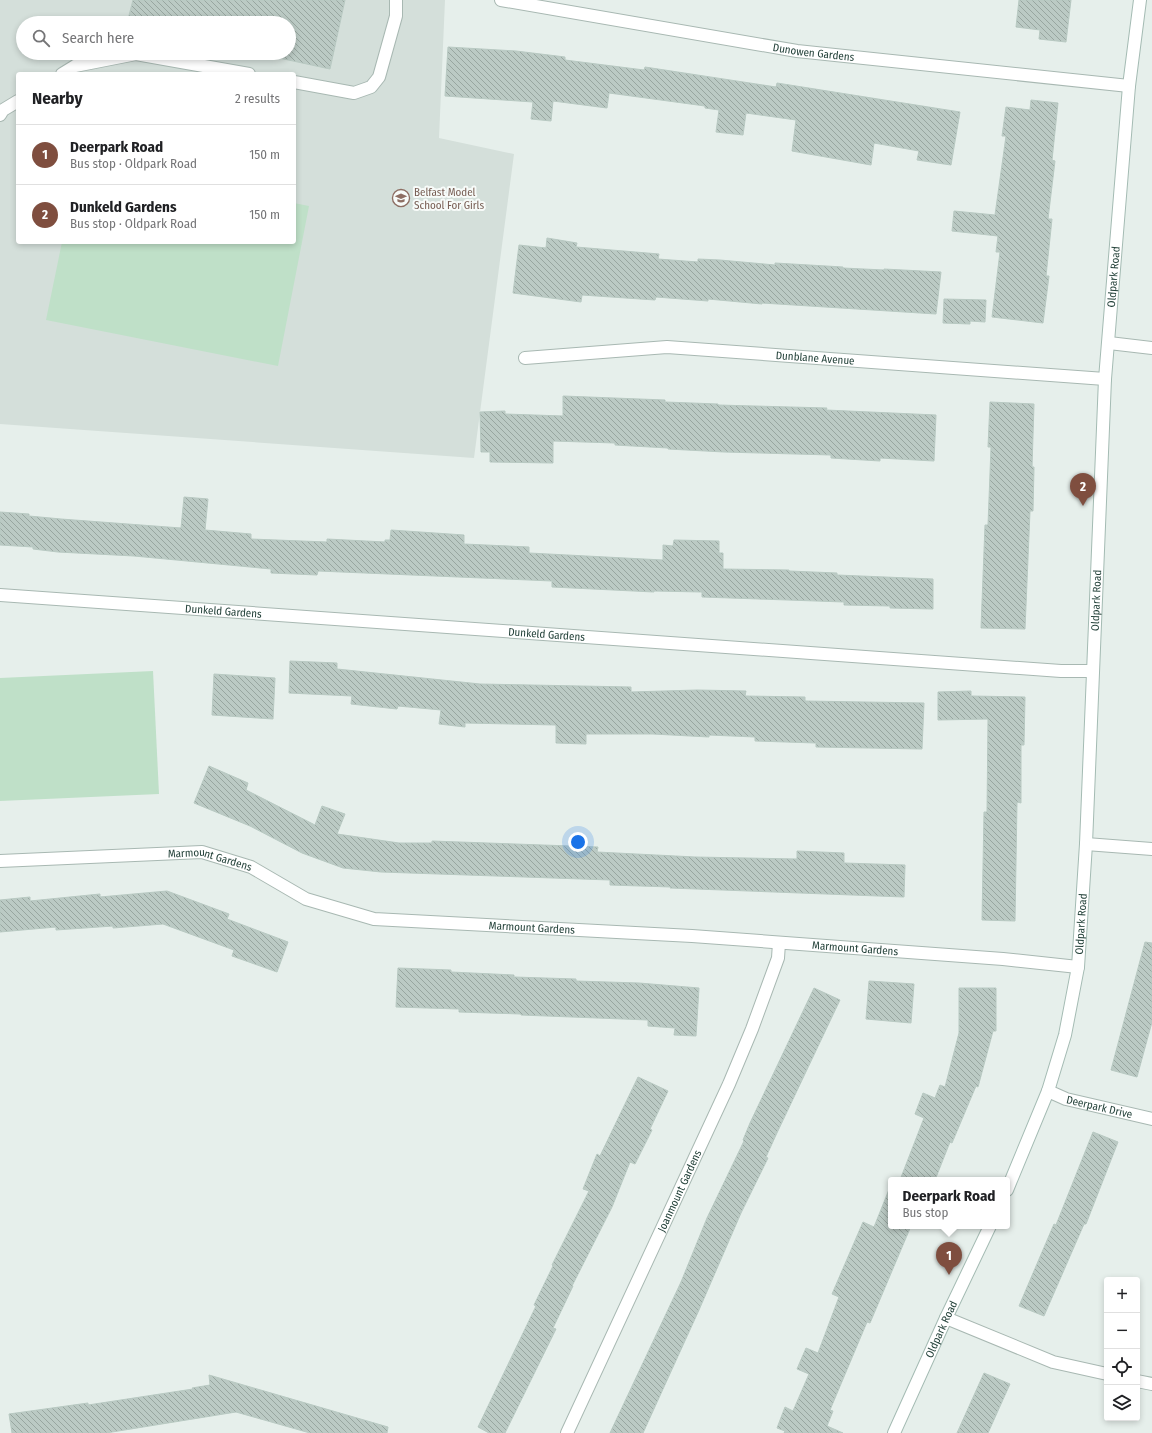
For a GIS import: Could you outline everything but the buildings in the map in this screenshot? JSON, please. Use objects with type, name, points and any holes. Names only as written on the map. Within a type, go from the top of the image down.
[{"type":"street","points":[[296,82],[354,93],[371,88],[379,77],[396,16],[396,0]]},
{"type":"street","name":"Dunowen Gardens","points":[[501,0],[797,51],[1129,86]]},
{"type":"street","name":"Oldpark Road","points":[[1010,1183],[1048,1091],[1065,1035],[1078,967],[1086,844],[1105,379],[1129,86],[1140,0]]},
{"type":"street","points":[[65,72],[75,66],[106,60]]},
{"type":"street","points":[[170,60],[238,72]]},
{"type":"street","points":[[0,115],[3,110],[16,102]]},
{"type":"street","points":[[1109,343],[1152,348]]},
{"type":"street","name":"Dunblane Avenue","points":[[525,358],[667,348],[1105,379]]},
{"type":"street","name":"Dunkeld Gardens","points":[[0,595],[1045,670],[1093,671]]},
{"type":"street","points":[[1086,844],[1152,849]]},
{"type":"street","name":"Marmount Gardens","points":[[0,861],[202,852],[252,867],[306,900],[374,920],[692,936],[1003,959],[1078,967]]},
{"type":"street","name":"Joanmount Gardens","points":[[567,1433],[729,1084],[752,1029],[778,958],[779,943]]},
{"type":"street","name":"Deerpark Drive","points":[[1048,1091],[1066,1099],[1152,1120]]},
{"type":"street","name":"Oldpark Road","points":[[894,1433],[989,1229]]},
{"type":"street","points":[[946,1318],[1053,1362],[1104,1373]]},
{"type":"street","points":[[1140,1382],[1152,1384]]},
{"type":"shaded area","name":"Belfast Model School For Girls","points":[[0,0],[445,0],[439,138],[514,154],[474,458],[0,424]]},
{"type":"green space","points":[[296,203],[309,206],[278,366],[46,320],[62,244],[296,244]]},
{"type":"green space","points":[[153,671],[159,794],[0,801],[0,678]]},
{"type":"place","name":"Belfast Model School For Girls","points":[[401,198]]},
{"type":"place","name":"Dunkeld Gardens","points":[[1083,506]]},
{"type":"place","name":"Deerpark Road","points":[[949,1275]]}]
